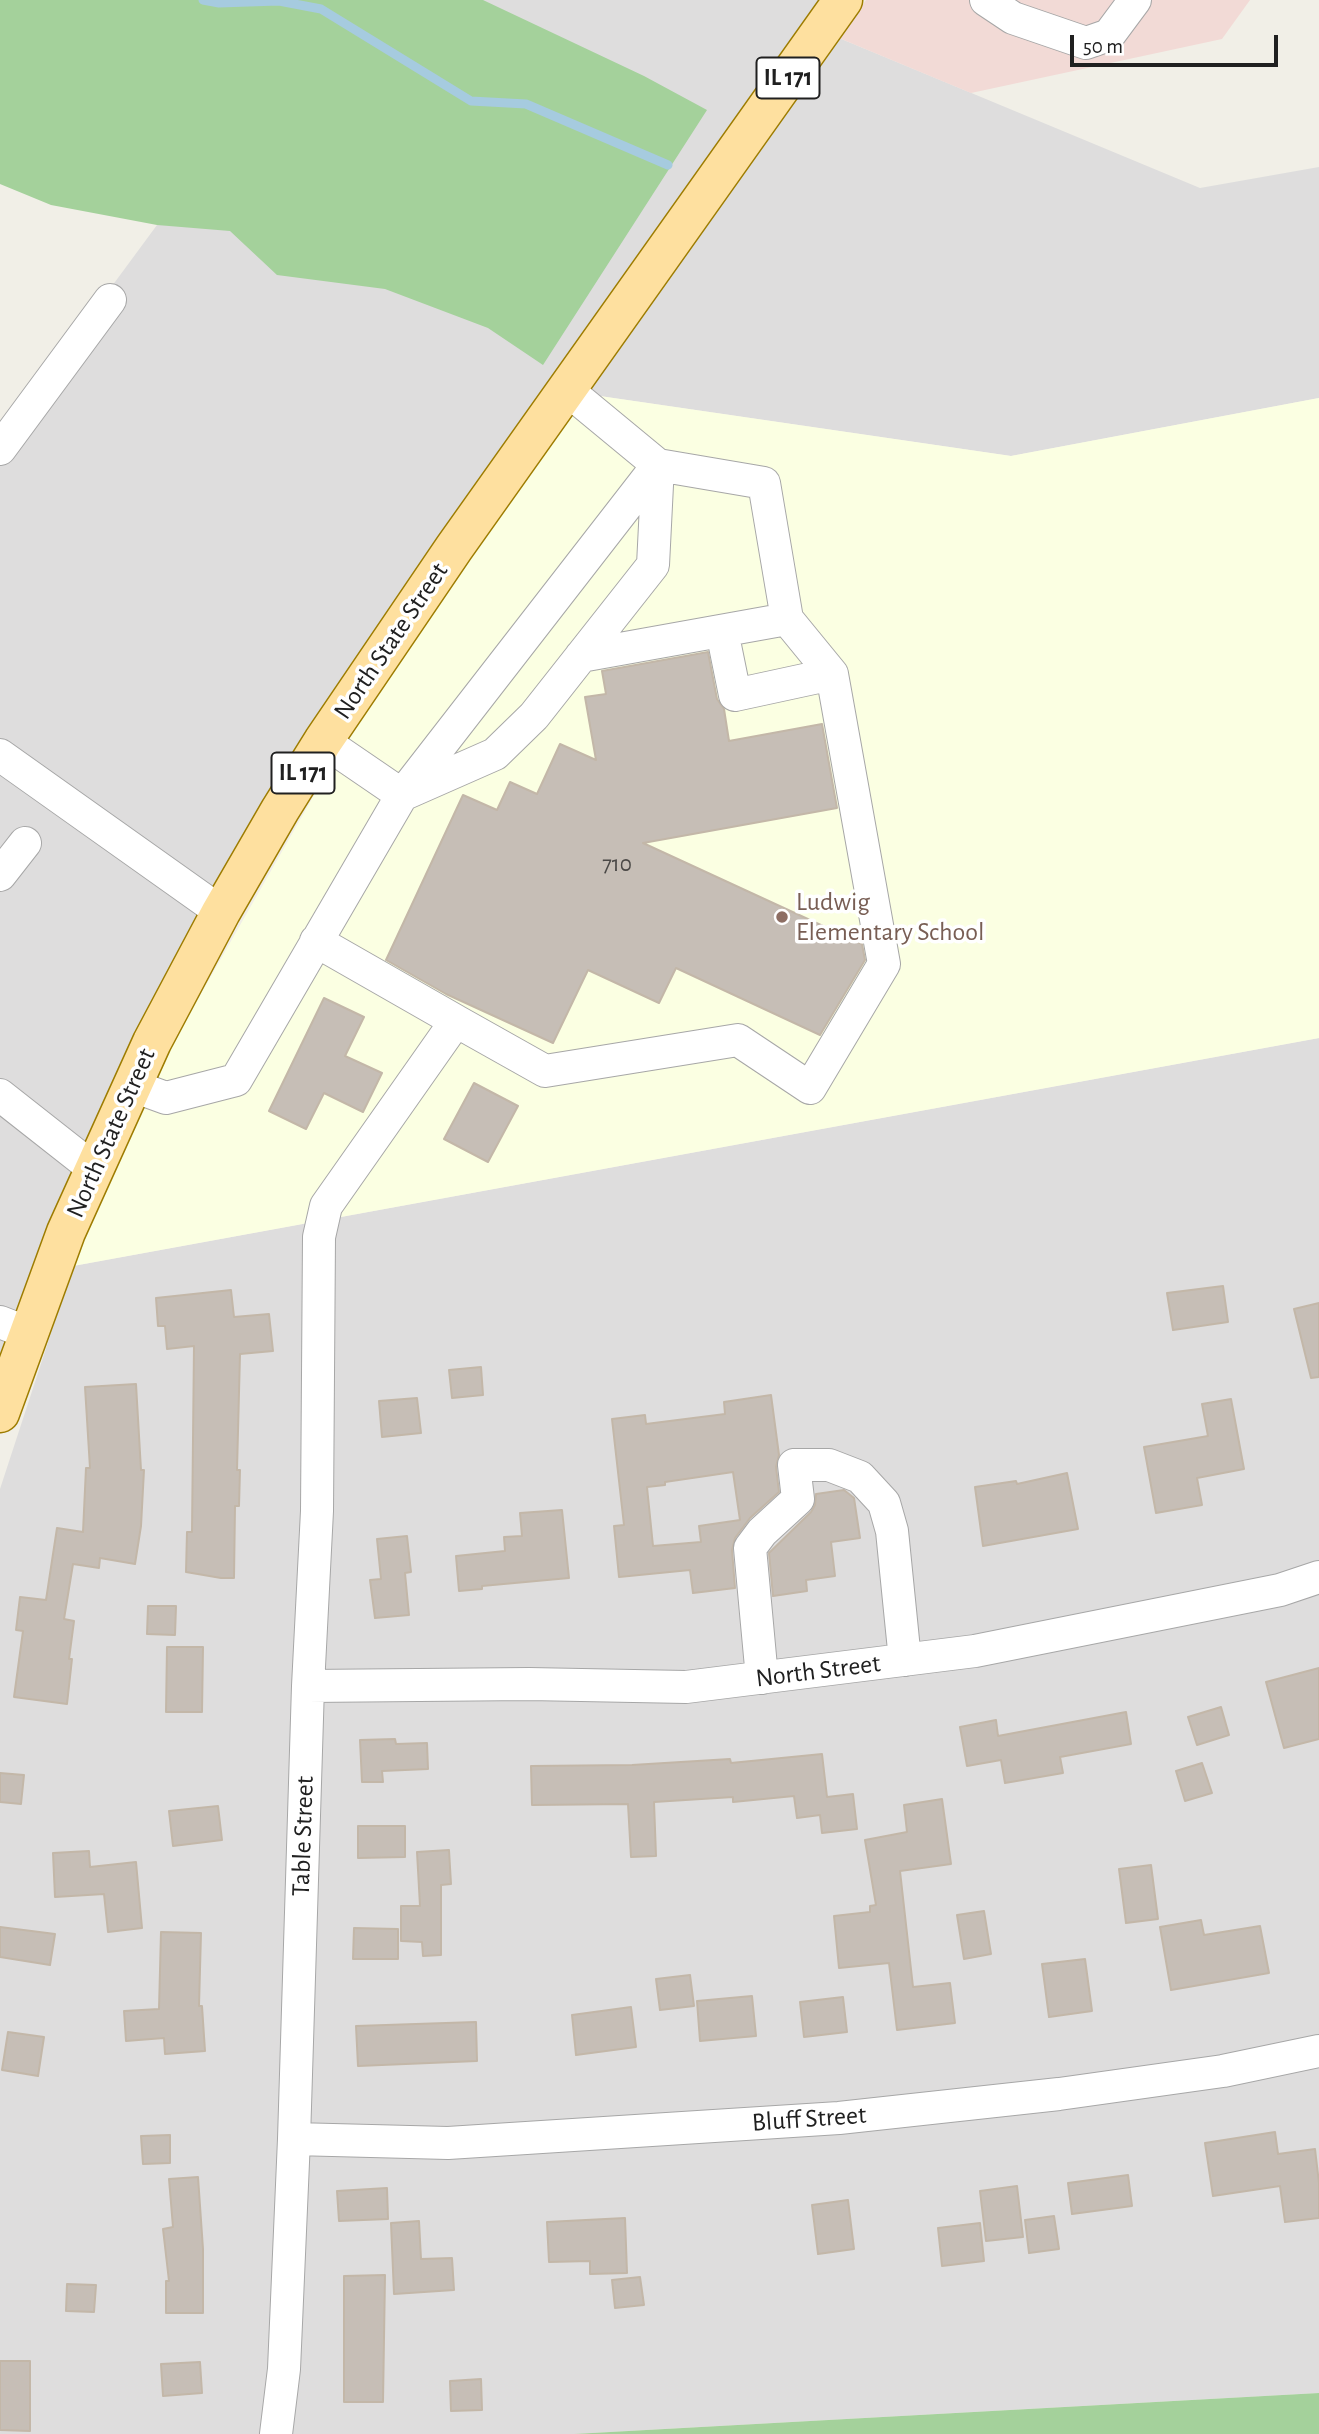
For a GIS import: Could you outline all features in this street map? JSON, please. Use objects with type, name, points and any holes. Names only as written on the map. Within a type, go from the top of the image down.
[{"type":"main road","name":"North State Street","points":[[0,1413],[14,1328],[66,1233],[152,1042],[221,912],[280,810],[323,741],[454,548],[844,0]]},
{"type":"street","points":[[986,0],[1013,18],[1086,43],[1110,35],[1135,0]]},
{"type":"street","points":[[0,449],[110,300]]},
{"type":"street","points":[[317,941],[545,1071],[738,1040],[810,1088],[884,964],[832,674],[787,619],[764,483],[658,465],[566,389]]},
{"type":"street","points":[[402,795],[495,754],[534,716],[653,565],[658,465]]},
{"type":"street","points":[[133,1086],[166,1098],[236,1080],[402,795],[658,465]]},
{"type":"street","points":[[581,656],[787,619]]},
{"type":"street","points":[[722,631],[735,695],[832,674]]},
{"type":"street","points":[[323,741],[402,795]]},
{"type":"street","points":[[0,755],[221,912]]},
{"type":"street","points":[[0,875],[25,844]]},
{"type":"street","name":"Table Street","points":[[276,2434],[284,2369],[308,1686],[317,1511],[319,1237],[326,1206],[456,1021]]},
{"type":"street","points":[[0,1096],[94,1169]]},
{"type":"street","points":[[762,1678],[750,1548],[762,1532],[798,1499],[794,1465],[829,1465],[860,1477],[884,1503],[892,1531],[905,1660]]},
{"type":"street","name":"North Street","points":[[308,1686],[529,1684],[686,1687],[975,1651],[1254,1596],[1319,1577]]},
{"type":"street","name":"Bluff Street","points":[[294,2139],[448,2143],[839,2118],[1059,2094],[1223,2071],[1319,2051]]},
{"type":"shaded area","points":[[316,0],[823,0],[332,692],[246,835],[0,1365],[0,438],[157,225]]},
{"type":"shaded area","points":[[866,0],[1250,0],[1222,39],[971,93],[839,38]]},
{"type":"shaded area","points":[[839,38],[1200,188],[1319,167],[1319,398],[1011,456],[586,394]]},
{"type":"shaded area","name":"Ludwig Elementary School","points":[[586,394],[1011,456],[1319,398],[1319,1038],[73,1266],[161,1064],[313,797],[462,560]]},
{"type":"shaded area","points":[[1319,1038],[1319,2393],[574,2434],[0,2434],[0,1489],[73,1266]]},
{"type":"green space","points":[[0,0],[483,0],[644,76],[707,110],[543,365],[488,328],[385,289],[277,275],[230,231],[157,225],[51,205],[0,184]]},
{"type":"green space","points":[[1319,2393],[1319,2434],[574,2434]]},
{"type":"building","points":[[708,652],[717,699],[724,709],[729,741],[822,724],[837,808],[643,843],[862,944],[865,960],[820,1035],[676,968],[659,1003],[588,970],[553,1043],[446,994],[386,960],[463,795],[497,810],[510,782],[537,794],[560,744],[596,760],[585,697],[606,694],[602,671]]},
{"type":"building","points":[[324,998],[364,1017],[345,1056],[382,1073],[363,1112],[324,1093],[306,1129],[269,1111]]},
{"type":"building","points":[[474,1083],[518,1106],[488,1162],[444,1139]]},
{"type":"building","points":[[1223,1286],[1228,1322],[1173,1330],[1167,1293]]},
{"type":"building","points":[[231,1290],[234,1317],[269,1314],[273,1351],[240,1354],[237,1470],[240,1470],[239,1506],[235,1506],[234,1578],[221,1578],[186,1572],[187,1532],[192,1532],[194,1346],[167,1349],[165,1326],[158,1326],[156,1298]]},
{"type":"building","points":[[1319,1303],[1319,1377],[1311,1378],[1294,1309]]},
{"type":"building","points":[[481,1367],[483,1395],[452,1398],[449,1370]]},
{"type":"building","points":[[136,1384],[141,1470],[144,1470],[141,1526],[135,1564],[100,1558],[99,1568],[73,1564],[64,1619],[74,1621],[67,1704],[14,1697],[23,1631],[16,1630],[20,1597],[46,1600],[57,1528],[83,1532],[86,1468],[90,1468],[85,1387]]},
{"type":"building","points":[[771,1395],[779,1455],[776,1467],[779,1492],[750,1518],[735,1538],[732,1550],[735,1588],[693,1593],[690,1570],[619,1577],[614,1526],[624,1525],[612,1419],[645,1415],[646,1424],[725,1414],[724,1402]],"holes":[[[733,1472],[740,1520],[699,1526],[701,1542],[653,1546],[647,1487]]]},
{"type":"building","points":[[417,1398],[421,1433],[382,1437],[379,1401]]},
{"type":"building","points":[[1231,1399],[1244,1469],[1197,1478],[1202,1505],[1156,1513],[1144,1447],[1208,1436],[1202,1404]]},
{"type":"building","points":[[1067,1473],[1078,1529],[983,1546],[975,1487],[1016,1481],[1017,1484]]},
{"type":"building","points":[[844,1490],[854,1498],[860,1538],[831,1542],[835,1576],[806,1580],[807,1591],[773,1596],[769,1553],[811,1512],[816,1494]]},
{"type":"building","points":[[562,1510],[569,1578],[482,1586],[482,1589],[459,1591],[456,1556],[505,1551],[504,1537],[522,1536],[520,1513]]},
{"type":"building","points":[[407,1536],[411,1572],[405,1573],[409,1615],[375,1618],[370,1580],[381,1579],[377,1539]]},
{"type":"building","points":[[148,1606],[176,1606],[175,1635],[147,1634]]},
{"type":"building","points":[[167,1647],[203,1647],[202,1712],[166,1712]]},
{"type":"building","points":[[1319,1668],[1319,1739],[1284,1748],[1266,1682]]},
{"type":"building","points":[[1221,1707],[1229,1735],[1197,1745],[1188,1717]]},
{"type":"building","points":[[1126,1712],[1131,1744],[1060,1757],[1063,1773],[1005,1783],[1001,1760],[967,1766],[960,1727],[996,1720],[998,1736]]},
{"type":"building","points":[[395,1739],[396,1744],[427,1743],[428,1769],[382,1771],[383,1782],[362,1782],[360,1740]]},
{"type":"building","points":[[822,1754],[827,1797],[853,1794],[857,1829],[822,1833],[820,1815],[797,1818],[794,1796],[733,1802],[733,1797],[654,1802],[656,1856],[631,1857],[628,1804],[532,1805],[531,1766],[632,1765],[730,1759],[731,1763]]},
{"type":"building","points":[[1202,1763],[1212,1793],[1185,1801],[1176,1771]]},
{"type":"building","points":[[0,1773],[24,1775],[21,1804],[0,1802]]},
{"type":"building","points":[[942,1799],[951,1864],[900,1871],[913,1987],[950,1983],[955,2023],[897,2030],[889,1963],[839,1968],[834,1916],[870,1912],[870,1906],[876,1905],[865,1840],[907,1832],[904,1805]]},
{"type":"building","points":[[218,1806],[222,1840],[173,1846],[169,1811]]},
{"type":"building","points":[[358,1826],[405,1826],[405,1857],[358,1858]]},
{"type":"building","points":[[449,1850],[451,1884],[441,1885],[441,1955],[423,1956],[422,1942],[401,1941],[401,1906],[420,1906],[417,1852]]},
{"type":"building","points":[[89,1851],[90,1867],[136,1862],[142,1928],[108,1932],[104,1894],[55,1897],[53,1853]]},
{"type":"building","points":[[1151,1865],[1158,1919],[1126,1923],[1119,1869]]},
{"type":"building","points":[[984,1911],[991,1954],[964,1959],[957,1915]]},
{"type":"building","points":[[1201,1920],[1204,1935],[1260,1926],[1269,1973],[1171,1990],[1160,1927]]},
{"type":"building","points":[[0,1927],[55,1934],[50,1965],[0,1957]]},
{"type":"building","points":[[354,1928],[398,1929],[398,1959],[353,1959]]},
{"type":"building","points":[[161,1932],[201,1933],[199,2006],[202,2006],[205,2051],[165,2054],[164,2038],[126,2041],[124,2011],[159,2009]]},
{"type":"building","points":[[1085,1959],[1092,2011],[1049,2017],[1042,1964]]},
{"type":"building","points":[[690,1975],[694,2006],[660,2010],[656,1979]]},
{"type":"building","points":[[752,1996],[756,2036],[700,2041],[697,2001]]},
{"type":"building","points":[[843,1997],[847,2032],[804,2037],[800,2002]]},
{"type":"building","points":[[631,2007],[636,2047],[576,2055],[572,2015]]},
{"type":"building","points":[[476,2022],[477,2061],[358,2066],[356,2026]]},
{"type":"building","points":[[8,2032],[44,2037],[38,2076],[2,2070]]},
{"type":"building","points":[[1275,2132],[1278,2154],[1315,2149],[1319,2218],[1285,2222],[1280,2186],[1213,2196],[1205,2143]]},
{"type":"building","points":[[170,2135],[170,2163],[143,2164],[141,2136]]},
{"type":"building","points":[[1128,2175],[1132,2206],[1072,2214],[1068,2183]]},
{"type":"building","points":[[198,2177],[203,2249],[203,2313],[166,2313],[166,2281],[169,2281],[163,2229],[173,2227],[169,2179]]},
{"type":"building","points":[[1017,2186],[1023,2237],[986,2241],[980,2191]]},
{"type":"building","points":[[387,2188],[388,2219],[339,2221],[337,2191]]},
{"type":"building","points":[[848,2200],[854,2249],[818,2254],[812,2205]]},
{"type":"building","points":[[1054,2216],[1059,2249],[1029,2253],[1025,2220]]},
{"type":"building","points":[[625,2218],[627,2273],[590,2274],[590,2261],[549,2262],[547,2222]]},
{"type":"building","points":[[419,2221],[421,2259],[452,2258],[454,2290],[394,2294],[391,2223]]},
{"type":"building","points":[[980,2223],[984,2261],[942,2266],[938,2228]]},
{"type":"building","points":[[385,2275],[383,2402],[344,2402],[344,2276]]},
{"type":"building","points":[[640,2277],[644,2305],[615,2308],[612,2280]]},
{"type":"building","points":[[67,2284],[96,2285],[94,2312],[66,2311]]},
{"type":"building","points":[[0,2361],[30,2361],[30,2431],[0,2430]]},
{"type":"building","points":[[200,2362],[202,2393],[163,2396],[161,2364]]},
{"type":"building","points":[[481,2379],[482,2410],[451,2411],[450,2381]]},
{"type":"waterway","points":[[203,0],[219,3],[279,1],[321,9],[471,101],[526,104],[668,165]]},
{"type":"place","name":"Ludwig Elementary School","points":[[782,917]]}]
